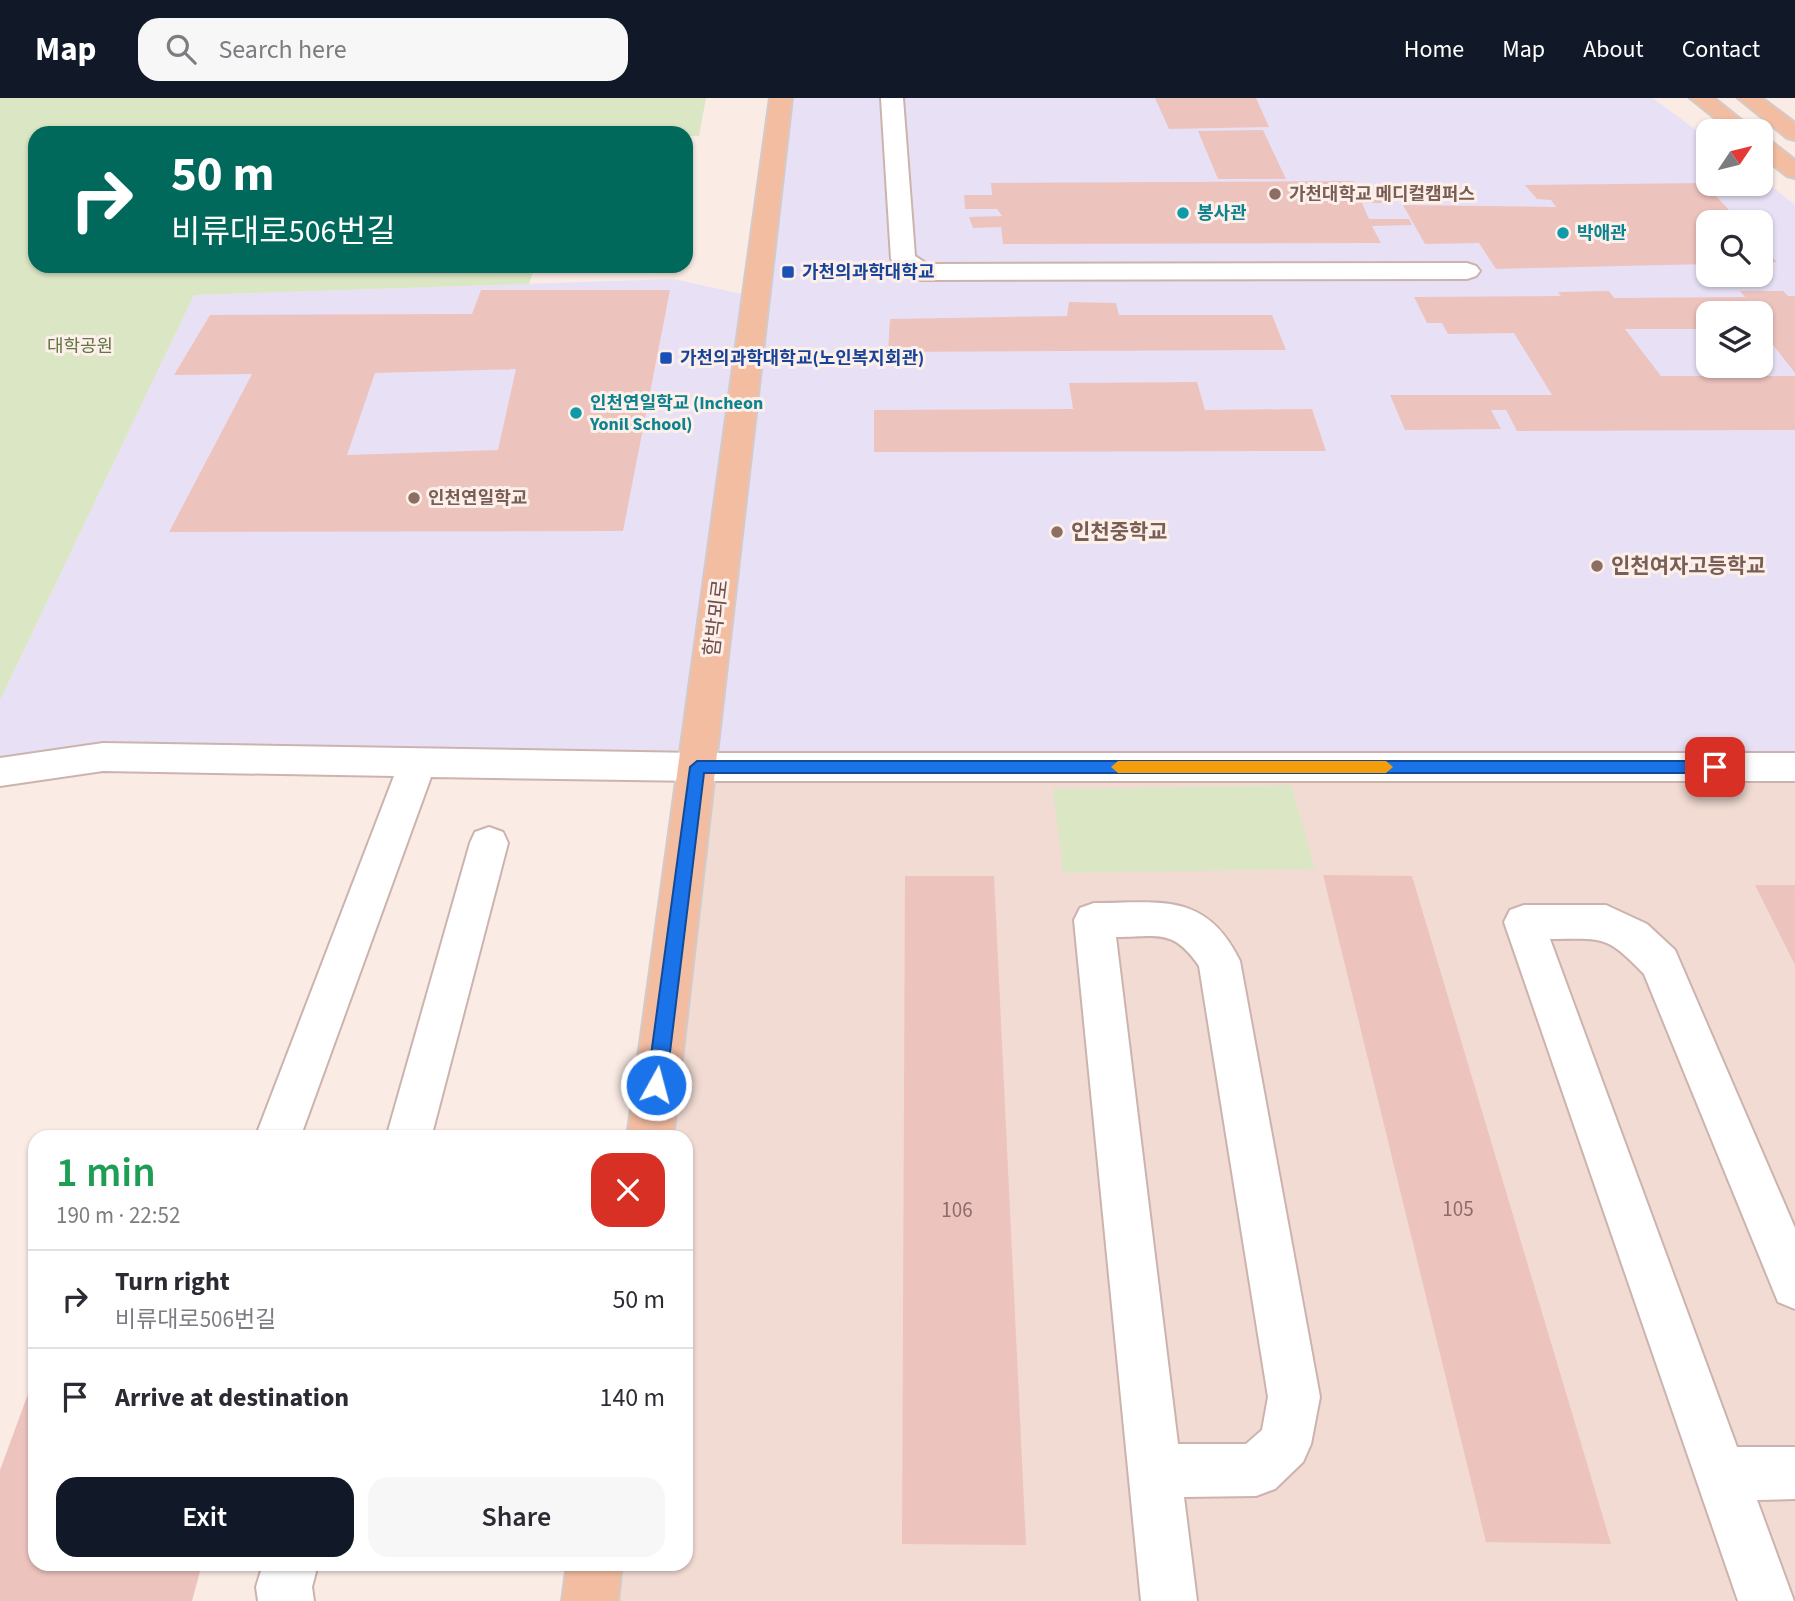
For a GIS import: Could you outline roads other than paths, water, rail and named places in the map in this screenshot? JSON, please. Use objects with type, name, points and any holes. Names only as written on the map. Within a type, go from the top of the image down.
[{"type":"main road","name":"함박뫼로","points":[[651,1130],[781,98]]},
{"type":"main road","points":[[1701,98],[1728,119]]},
{"type":"main road","points":[[1749,98],[1795,133]]},
{"type":"main road","points":[[1773,154],[1795,171]]},
{"type":"main road","points":[[590,1601],[594,1571]]},
{"type":"street","points":[[892,98],[903,259],[921,272],[1467,271]]},
{"type":"street","points":[[0,772],[103,757],[697,767],[1795,767]]},
{"type":"street","points":[[280,1130],[418,762]]},
{"type":"street","points":[[410,1130],[489,843]]},
{"type":"street","points":[[1154,1471],[1256,1470],[1285,1444],[1294,1397],[1219,961],[1200,934],[1176,920],[1094,920],[1168,1601]]},
{"type":"street","points":[[1766,1601],[1524,922],[1606,922],[1633,936],[1660,963],[1795,1285]]},
{"type":"street","points":[[1721,1474],[1795,1473]]},
{"type":"street","points":[[286,1601],[284,1587],[289,1571]]},
{"type":"place","name":"가천대학교 메디컬캠퍼스","points":[[1275,194]]},
{"type":"place","name":"봉사관","points":[[1183,213]]},
{"type":"place","name":"박애관","points":[[1563,233]]},
{"type":"place","name":"가천의과학대학교","points":[[788,272]]},
{"type":"place","name":"가천의과학대학교(노인복지회관)","points":[[666,358]]},
{"type":"place","name":"인천연일학교 (Incheon Yonil School)","points":[[576,413]]},
{"type":"place","name":"인천연일학교","points":[[414,498]]},
{"type":"place","name":"인천중학교","points":[[1057,532]]},
{"type":"place","name":"인천여자고등학교","points":[[1597,566]]},
{"type":"park label","name":"대학공원","points":[[80,346]]}]
